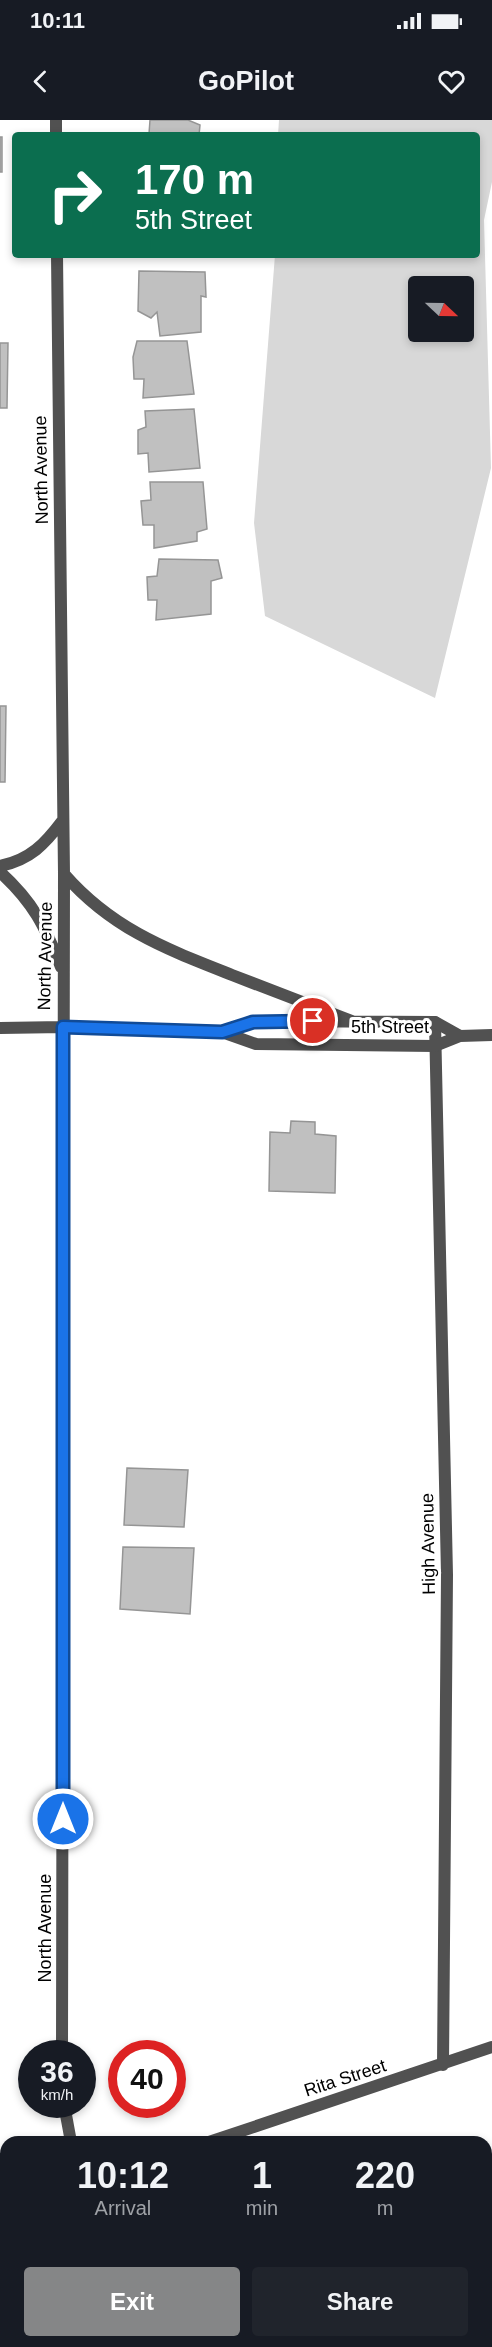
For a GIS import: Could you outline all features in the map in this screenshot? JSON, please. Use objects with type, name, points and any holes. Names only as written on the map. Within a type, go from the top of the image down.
[{"type":"street","name":"North Avenue","points":[[57,258],[64,874],[62,2040]]},
{"type":"street","points":[[0,866],[25,859],[38,850],[63,820]]},
{"type":"street","points":[[0,872],[33,906],[45,926],[64,973]]},
{"type":"street","points":[[64,874],[94,906],[135,934],[167,949],[352,1021]]},
{"type":"street","name":"5th Street","points":[[222,1032],[253,1022],[435,1022],[460,1036]]},
{"type":"street","name":"High Avenue","points":[[435,1022],[447,1575],[443,2065]]},
{"type":"street","name":"5th Street","points":[[0,1028],[63,1027],[222,1032],[256,1044],[435,1046],[460,1036]]},
{"type":"street","points":[[460,1036],[492,1035]]},
{"type":"street","name":"Rita Street","points":[[227,2136],[492,2048]]},
{"type":"street","points":[[67,2118],[70,2136]]},
{"type":"shaded area","points":[[279,120],[492,120],[492,182],[484,220],[491,468],[435,698],[265,616],[254,523],[275,258],[480,258],[480,132],[278,132]]},
{"type":"building","points":[[150,120],[188,120],[200,125],[199,132],[149,132]]},
{"type":"building","points":[[0,137],[2,137],[2,172],[0,172]]},
{"type":"building","points":[[139,271],[205,272],[206,297],[201,296],[201,332],[160,336],[157,312],[151,318],[138,311]]},
{"type":"building","points":[[137,341],[187,341],[194,394],[143,398],[144,379],[134,379],[133,357]]},
{"type":"building","points":[[0,343],[8,343],[7,408],[0,408]]},
{"type":"building","points":[[194,409],[200,468],[149,472],[148,453],[138,454],[138,430],[146,427],[145,411]]},
{"type":"building","points":[[150,482],[203,482],[207,529],[197,532],[197,541],[154,548],[154,525],[143,525],[141,501],[151,500]]},
{"type":"building","points":[[159,559],[218,560],[222,578],[211,581],[211,614],[156,620],[157,600],[148,600],[147,577],[157,576]]},
{"type":"building","points":[[0,706],[6,706],[5,782],[0,782]]},
{"type":"building","points":[[291,1121],[315,1122],[315,1134],[336,1136],[335,1193],[269,1191],[270,1132],[290,1133]]},
{"type":"building","points":[[127,1468],[188,1470],[184,1527],[124,1525]]},
{"type":"building","points":[[123,1547],[194,1548],[190,1614],[120,1609]]},
{"type":"route","points":[[63,1819],[63,1027],[222,1032],[253,1022],[313,1021]]}]
